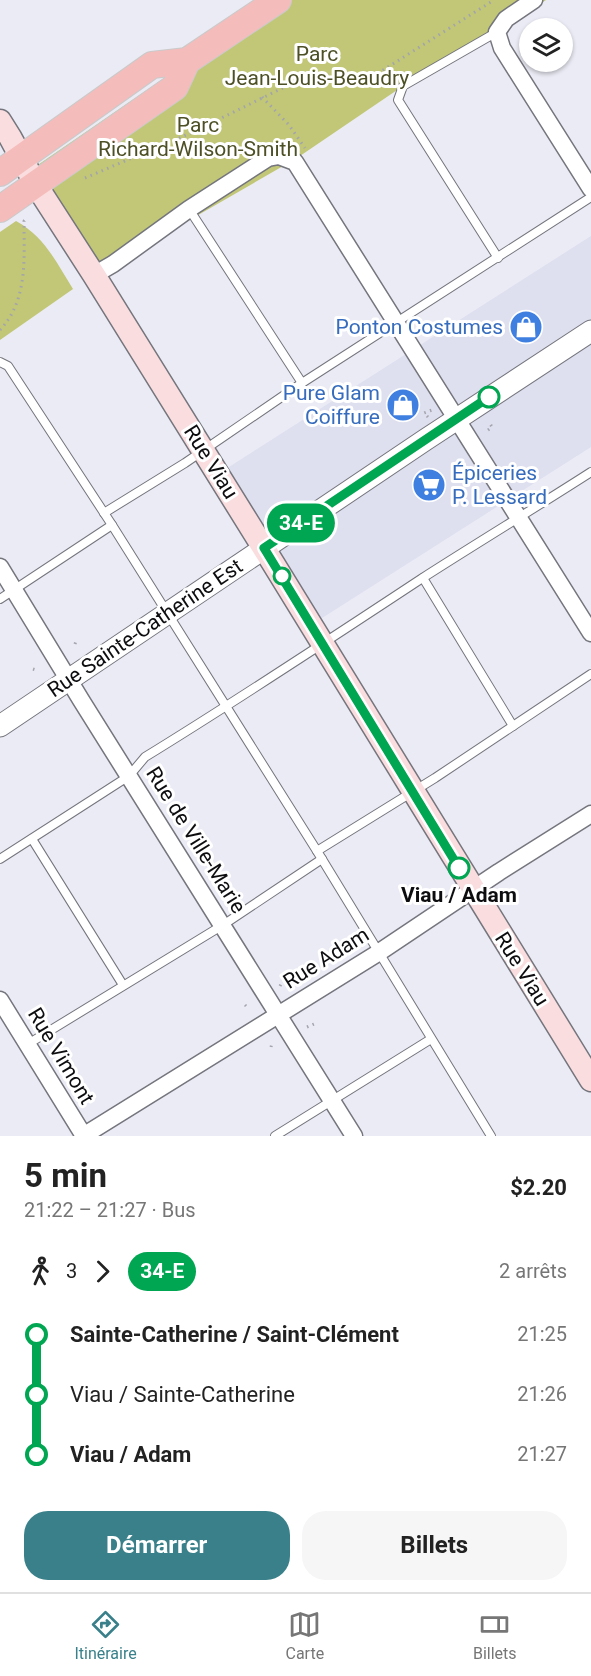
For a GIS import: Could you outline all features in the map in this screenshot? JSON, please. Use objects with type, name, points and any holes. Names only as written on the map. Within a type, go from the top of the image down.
[{"type":"main road","points":[[0,173],[152,65],[187,61],[278,0]]},
{"type":"main road","points":[[0,209],[175,87],[187,61]]},
{"type":"main road","name":"Rue Viau","points":[[0,121],[36,185],[204,451],[591,1080]]},
{"type":"street","points":[[534,0],[506,19],[497,32],[502,48],[591,189]]},
{"type":"street","points":[[94,275],[268,158],[279,156],[295,162],[591,633]]},
{"type":"street","name":"Rue Sainte-Catherine Est","points":[[0,726],[591,331]]},
{"type":"street","name":"Rue de Ville-Marie","points":[[0,567],[7,594],[69,680],[354,1136]]},
{"type":"street","name":"Rue Adam","points":[[83,1136],[378,953],[591,814]]},
{"type":"street","name":"Rue Vimont","points":[[0,1000],[83,1136]]},
{"type":"lane","points":[[497,32],[404,86],[398,100],[498,258]]},
{"type":"lane","points":[[104,513],[204,451],[302,383],[591,197]]},
{"type":"lane","points":[[189,209],[302,383]]},
{"type":"lane","points":[[0,362],[8,366],[112,525],[320,855],[491,1136]]},
{"type":"lane","points":[[0,859],[129,776],[145,757],[591,472]]},
{"type":"lane","points":[[7,594],[112,525]]},
{"type":"lane","points":[[423,578],[513,726]]},
{"type":"lane","points":[[28,1044],[223,925],[413,791],[591,674]]},
{"type":"lane","points":[[32,839],[123,985]]},
{"type":"lane","points":[[275,1136],[431,1039]]},
{"type":"path","points":[[80,180],[193,132],[303,78],[318,74],[331,75],[349,83],[358,84],[494,0]]},
{"type":"path","points":[[0,330],[10,319],[21,291],[24,266],[24,221]]},
{"type":"path","points":[[487,418],[492,427],[488,430]]},
{"type":"path","points":[[280,986],[283,980]]},
{"type":"path","points":[[307,1028],[314,1024]]},
{"type":"shaded area","points":[[591,236],[591,447],[311,625],[218,474]]},
{"type":"green space","points":[[278,0],[546,0],[497,32],[403,86],[297,158],[94,275],[29,171]]},
{"type":"green space","points":[[16,221],[42,242],[73,289],[0,340],[0,232]]},
{"type":"bus line","name":"34-E","points":[[459,868],[264,548],[489,397]]},
{"type":"place","name":"Ponton Costumes","points":[[526,327]]},
{"type":"place","name":"Pure Glam Coiffure","points":[[403,405]]},
{"type":"place","name":"Épiceries P. Lessard","points":[[429,485]]},
{"type":"place","name":"Viau / Adam","points":[[459,868]]},
{"type":"park label","name":"Parc Jean-Louis-Beaudry","points":[[317,66]]},
{"type":"park label","name":"Parc Richard-Wilson-Smith","points":[[198,137]]}]
